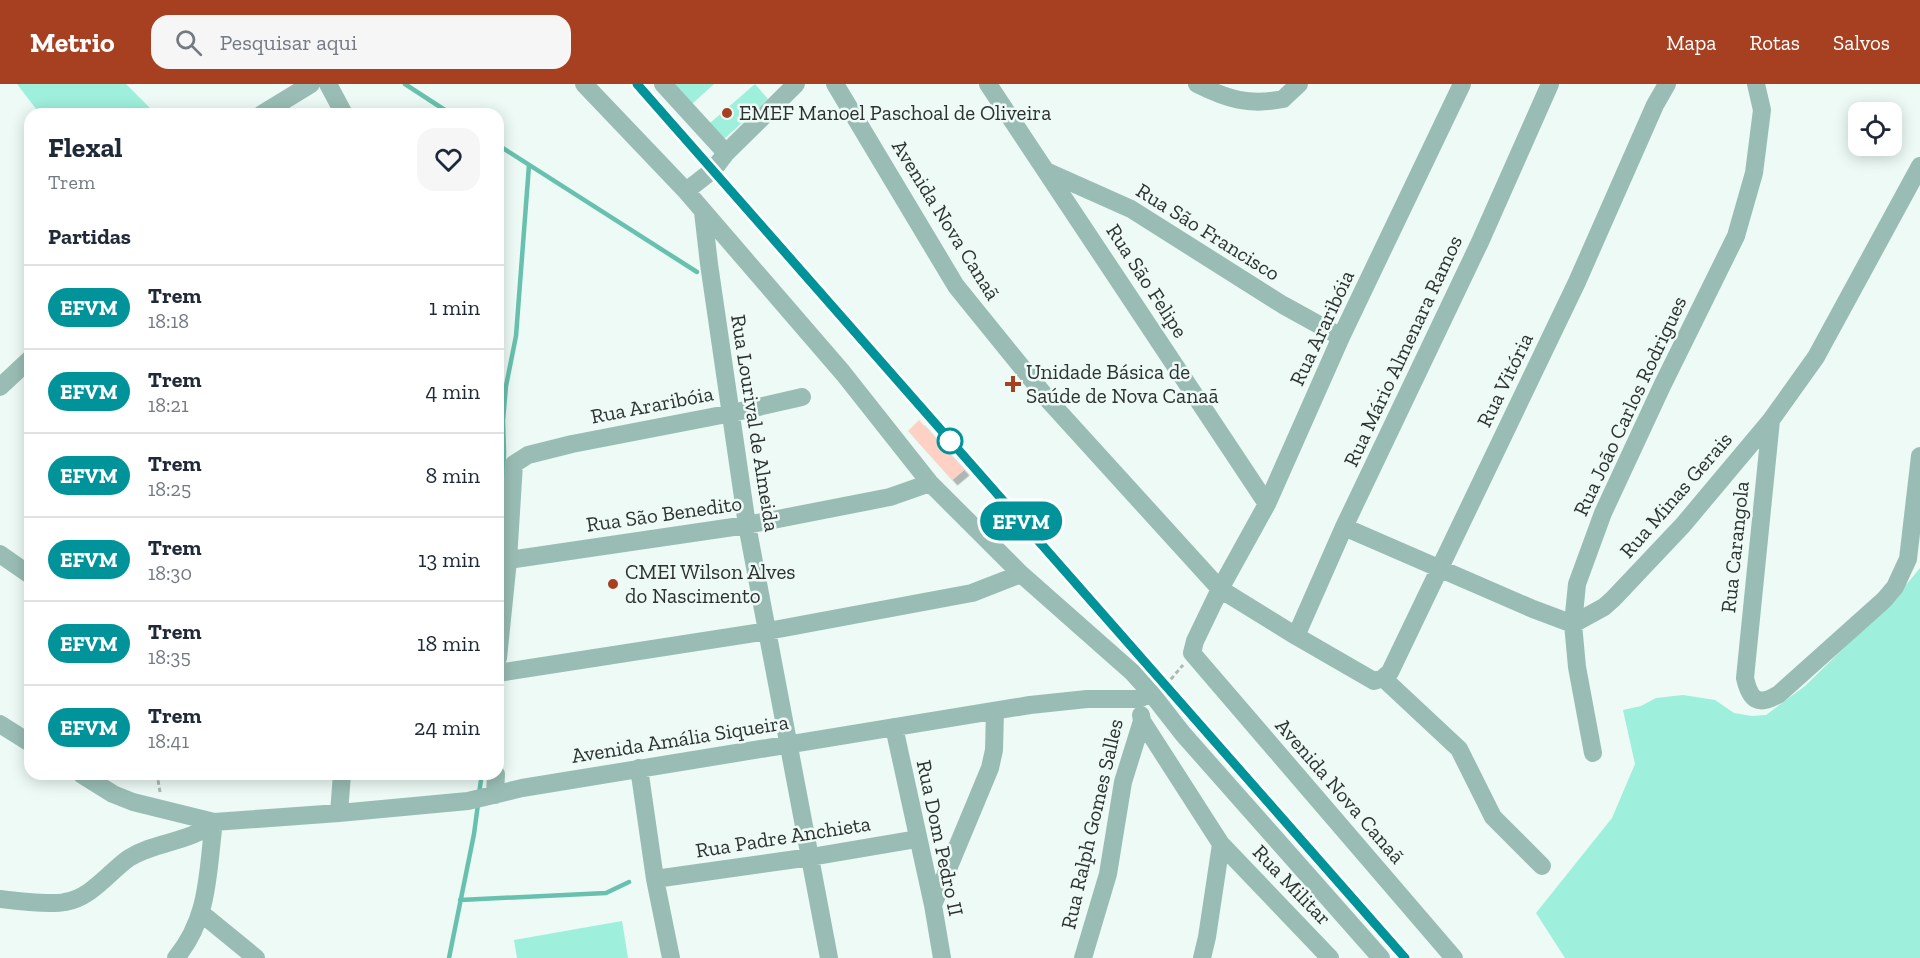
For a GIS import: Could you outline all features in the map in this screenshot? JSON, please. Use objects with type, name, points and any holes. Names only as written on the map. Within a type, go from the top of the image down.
[{"type":"street","points":[[272,108],[311,84]]},
{"type":"street","points":[[328,84],[341,108]]},
{"type":"street","points":[[584,84],[686,191],[843,374],[930,483],[1021,574],[1111,652],[1145,696],[1183,734],[1376,955]]},
{"type":"street","points":[[663,84],[726,153]]},
{"type":"street","points":[[686,191],[713,170],[726,153],[796,84]]},
{"type":"street","name":"Avenida Nova Canaã","points":[[835,84],[963,295],[1050,402],[1220,589],[1296,636],[1376,679],[1459,749],[1493,817],[1542,866]]},
{"type":"street","name":"Rua São Felipe","points":[[988,84],[999,92],[1048,172],[1267,504]]},
{"type":"street","points":[[1197,84],[1222,97],[1263,103],[1299,84]]},
{"type":"street","name":"Rua Araribóia","points":[[1192,653],[1195,641],[1220,589],[1267,504],[1341,337],[1462,84]]},
{"type":"street","name":"Rua Mário Almenara Ramos","points":[[1296,636],[1344,527],[1480,242],[1550,84]]},
{"type":"street","name":"Rua Vitória","points":[[1376,679],[1390,672],[1577,282],[1655,105],[1667,84]]},
{"type":"street","name":"Rua João Carlos Rodrigues","points":[[1593,753],[1577,667],[1573,624],[1577,584],[1603,513],[1736,236],[1754,173],[1762,110],[1756,84]]},
{"type":"street","name":"Rua Minas Gerais","points":[[1573,624],[1604,607],[1613,599],[1683,525],[1771,420],[1816,357],[1920,166]]},
{"type":"street","name":"Rua São Francisco","points":[[1048,172],[1131,209],[1283,305],[1341,337]]},
{"type":"street","name":"Rua Lourival de Almeida","points":[[703,212],[708,264],[747,525],[829,958]]},
{"type":"street","points":[[0,387],[24,368]]},
{"type":"street","name":"Rua Araribóia","points":[[504,506],[514,464],[528,455],[802,397]]},
{"type":"street","name":"Rua Carangola","points":[[1771,420],[1745,678],[1748,691],[1759,701],[1771,699],[1779,694],[1884,600],[1895,587],[1908,559],[1920,456]]},
{"type":"street","name":"Rua São Benedito","points":[[508,560],[747,525],[890,497],[930,483]]},
{"type":"street","points":[[504,506],[508,560],[504,599]]},
{"type":"street","points":[[1344,527],[1573,624]]},
{"type":"street","points":[[0,554],[24,571]]},
{"type":"street","points":[[504,672],[768,632],[972,593],[1021,574]]},
{"type":"street","name":"Avenida Nova Canaã","points":[[1192,653],[1454,958]]},
{"type":"street","name":"Avenida Amália Siqueira","points":[[214,822],[468,801],[522,788],[639,768],[1030,705],[1145,696]]},
{"type":"street","name":"Rua Ralph Gomes Salles","points":[[1083,958],[1108,874],[1123,782],[1142,722],[1145,696]]},
{"type":"street","points":[[933,905],[990,768],[994,750],[995,711]]},
{"type":"street","name":"Rua Militar","points":[[1142,722],[1221,844],[1325,955]]},
{"type":"street","points":[[0,724],[24,739]]},
{"type":"street","name":"Rua Dom Pedro II","points":[[894,727],[933,905],[942,958]]},
{"type":"street","points":[[639,768],[655,879],[670,958]]},
{"type":"street","points":[[91,780],[113,794],[133,802],[214,822]]},
{"type":"street","points":[[339,780],[339,813]]},
{"type":"street","points":[[493,795],[495,780]]},
{"type":"street","points":[[0,898],[63,903],[83,897],[136,855],[193,836],[204,831],[214,822]]},
{"type":"street","points":[[176,958],[191,937],[201,913],[214,822]]},
{"type":"street","name":"Rua Padre Anchieta","points":[[655,879],[917,839]]},
{"type":"street","points":[[1202,958],[1221,844]]},
{"type":"street","points":[[201,913],[256,958]]},
{"type":"path","points":[[1145,696],[1166,686],[1192,653]]},
{"type":"green space","points":[[17,84],[126,84],[150,108],[35,108]]},
{"type":"green space","points":[[674,84],[714,84],[692,104]]},
{"type":"green space","points":[[755,84],[768,99],[724,139],[710,123]]},
{"type":"green space","points":[[1920,568],[1920,958],[1565,958],[1536,913],[1612,818],[1635,764],[1623,710],[1641,706],[1656,698],[1683,695],[1715,700],[1734,713],[1752,716],[1766,715],[1805,686],[1896,597]]},
{"type":"green space","points":[[622,921],[628,958],[517,958],[514,940]]},
{"type":"building","points":[[919,420],[964,470],[952,480],[908,431]]},
{"type":"waterway","points":[[405,84],[442,108]]},
{"type":"waterway","points":[[504,149],[697,272]]},
{"type":"waterway","points":[[504,409],[516,336],[529,165]]},
{"type":"waterway","points":[[479,793],[481,780]]},
{"type":"waterway","points":[[449,958],[478,804]]},
{"type":"waterway","points":[[460,900],[606,893],[629,882]]},
{"type":"railway","points":[[637,84],[1405,958]]},
{"type":"train","name":"EFVM","points":[[637,84],[1405,958]]},
{"type":"place","name":"EMEF Manoel Paschoal de Oliveira","points":[[727,113]]},
{"type":"place","name":"Unidade Básica de Saúde de Nova Canaã","points":[[1013,384]]},
{"type":"place","name":"CMEI Wilson Alves do Nascimento","points":[[613,584]]}]
